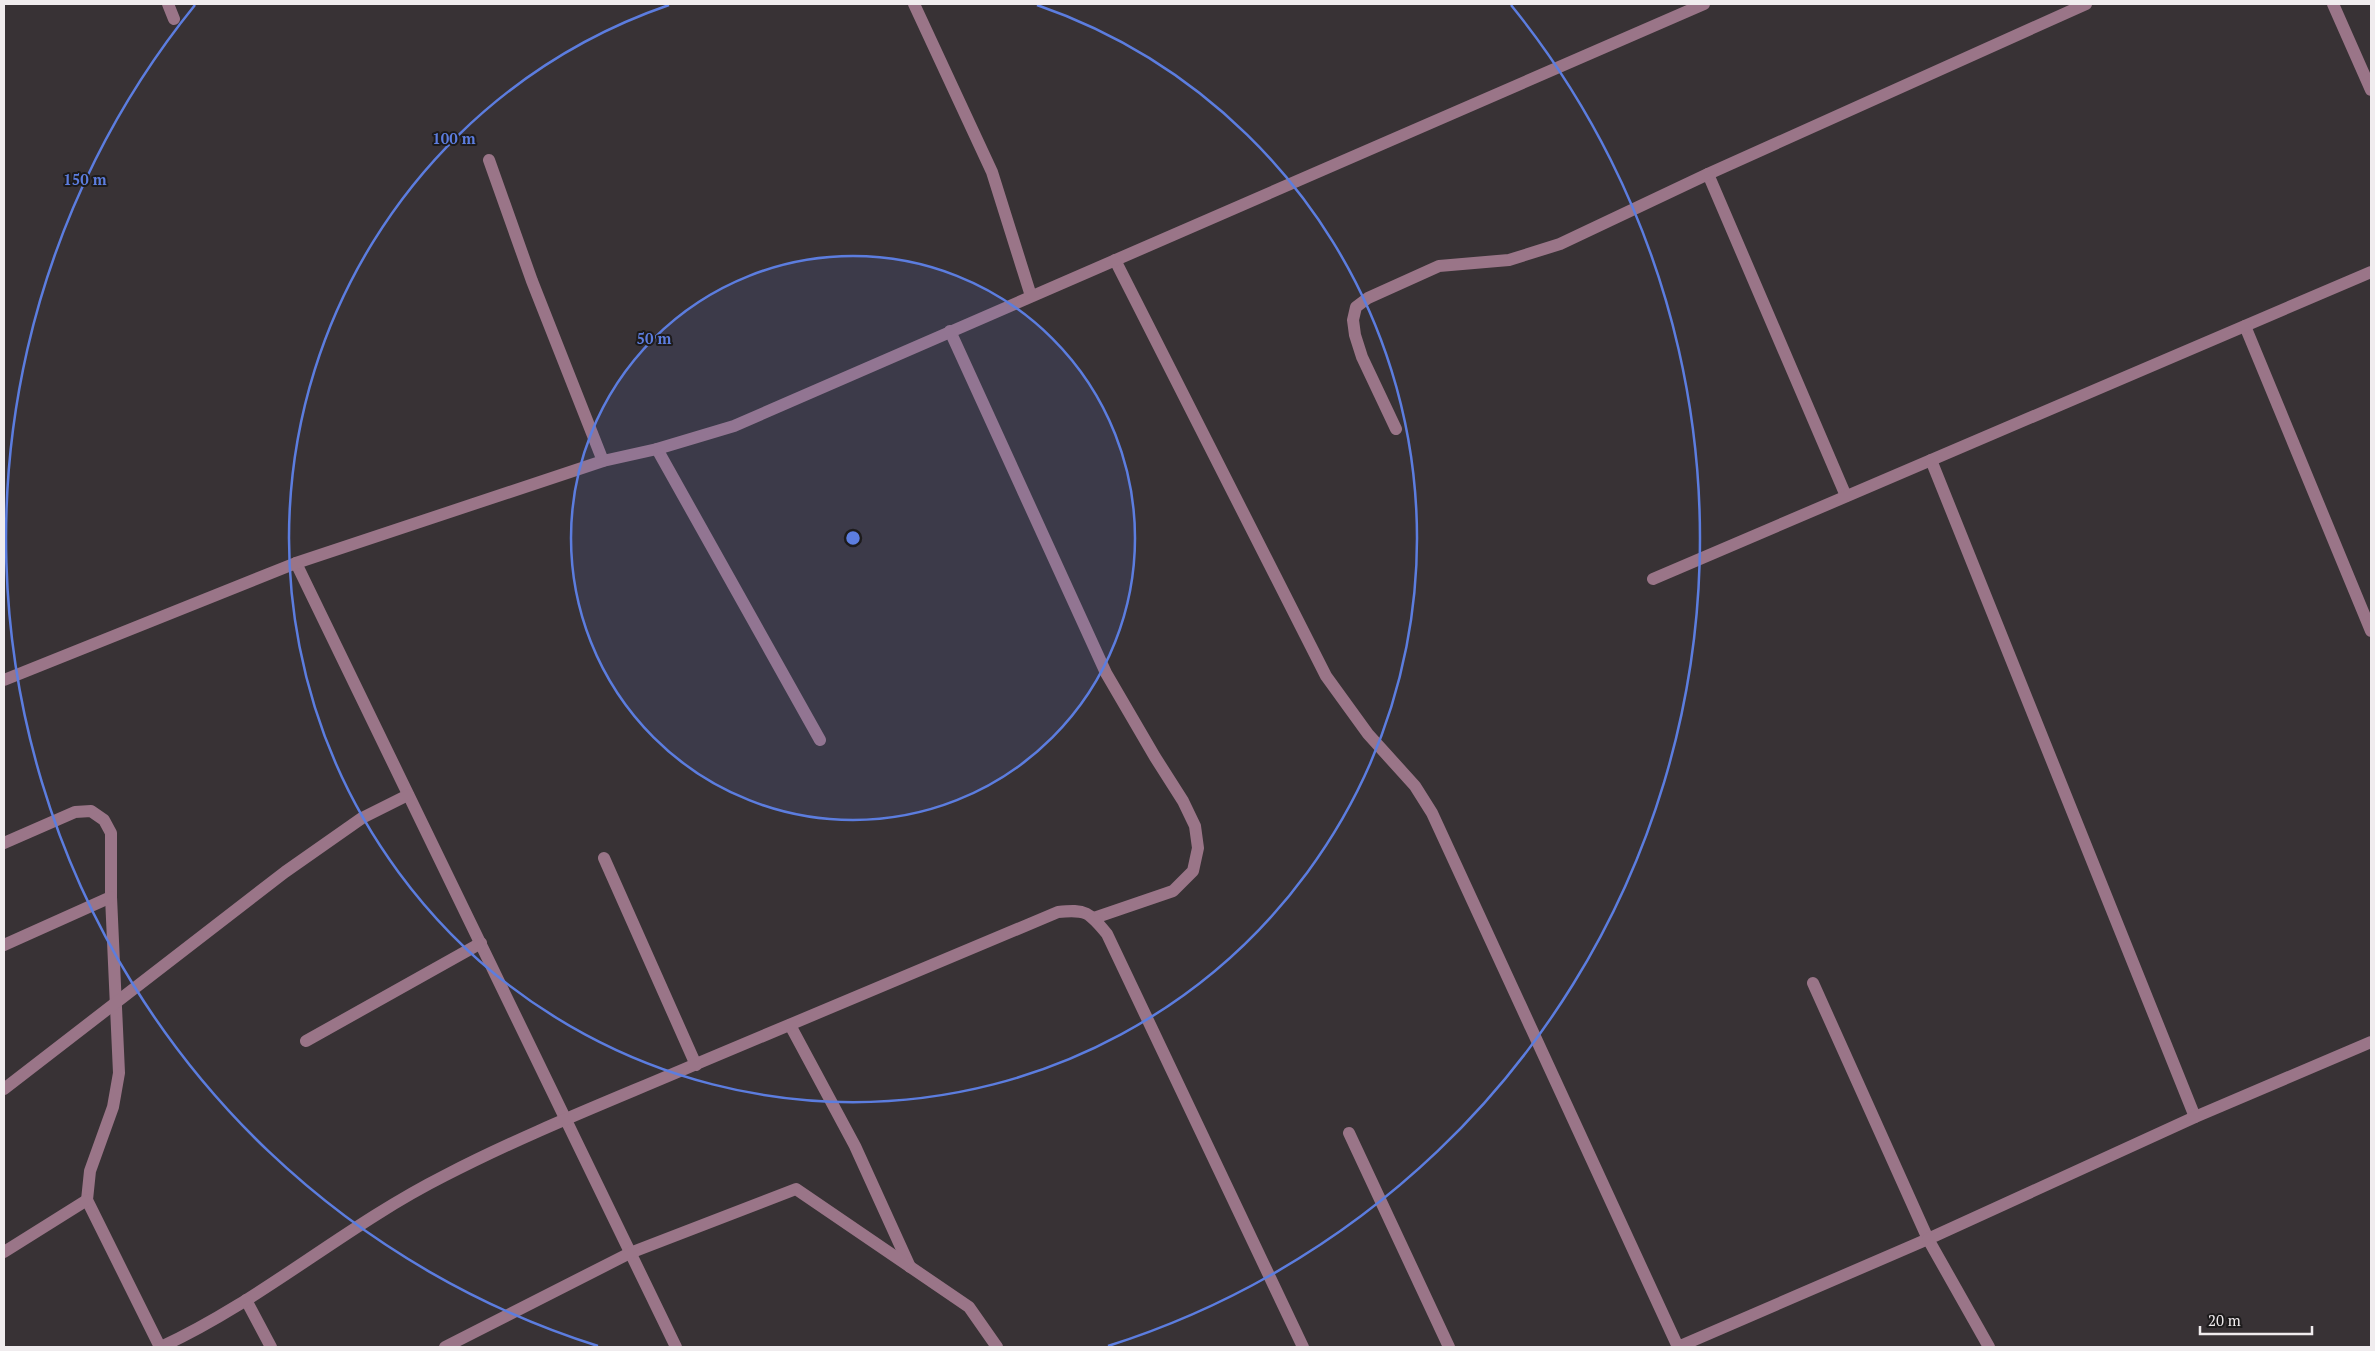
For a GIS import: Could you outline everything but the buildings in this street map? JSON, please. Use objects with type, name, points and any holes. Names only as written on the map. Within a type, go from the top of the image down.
[{"type":"street","points":[[168,4],[174,19]]},
{"type":"street","points":[[914,4],[992,172],[1031,296]]},
{"type":"street","points":[[4,680],[296,563],[603,461],[657,450],[734,426],[1704,4]]},
{"type":"street","points":[[1396,429],[1362,357],[1355,335],[1353,320],[1356,307],[1375,294],[1439,266],[1509,260],[1560,244],[1708,174],[2086,4]]},
{"type":"street","points":[[2333,4],[2371,90]]},
{"type":"street","points":[[489,160],[532,281],[603,461]]},
{"type":"street","points":[[1708,174],[1846,496]]},
{"type":"street","points":[[1115,260],[1326,676],[1368,734],[1415,786],[1432,813],[1678,1347],[1928,1239],[2195,1117],[2371,1042]]},
{"type":"street","points":[[1653,579],[2371,272]]},
{"type":"street","points":[[2245,326],[2371,631]]},
{"type":"street","points":[[950,331],[1106,674],[1183,801],[1195,826],[1198,848],[1193,871],[1173,891],[1094,918]]},
{"type":"street","points":[[657,450],[820,740]]},
{"type":"street","points":[[1931,460],[2195,1117]]},
{"type":"street","points":[[296,563],[676,1347]]},
{"type":"street","points":[[4,1088],[115,1000],[329,840],[362,818],[408,795]]},
{"type":"street","points":[[4,843],[75,812],[91,811],[104,820],[110,832],[119,1073],[113,1107],[90,1171],[87,1200],[160,1347],[198,1330],[356,1226],[446,1175],[566,1120],[1058,912],[1079,910],[1094,918],[1107,934],[1303,1347]]},
{"type":"street","points":[[604,858],[696,1065]]},
{"type":"street","points":[[4,945],[111,897]]},
{"type":"street","points":[[306,1041],[480,943]]},
{"type":"street","points":[[1813,983],[1928,1239],[1989,1347]]},
{"type":"street","points":[[790,1025],[855,1146],[910,1267]]},
{"type":"street","points":[[1350,1133],[1449,1347]]},
{"type":"street","points":[[445,1347],[630,1253],[796,1189],[969,1307],[997,1347]]},
{"type":"street","points":[[4,1252],[87,1200]]},
{"type":"street","points":[[246,1300],[271,1347]]}]
